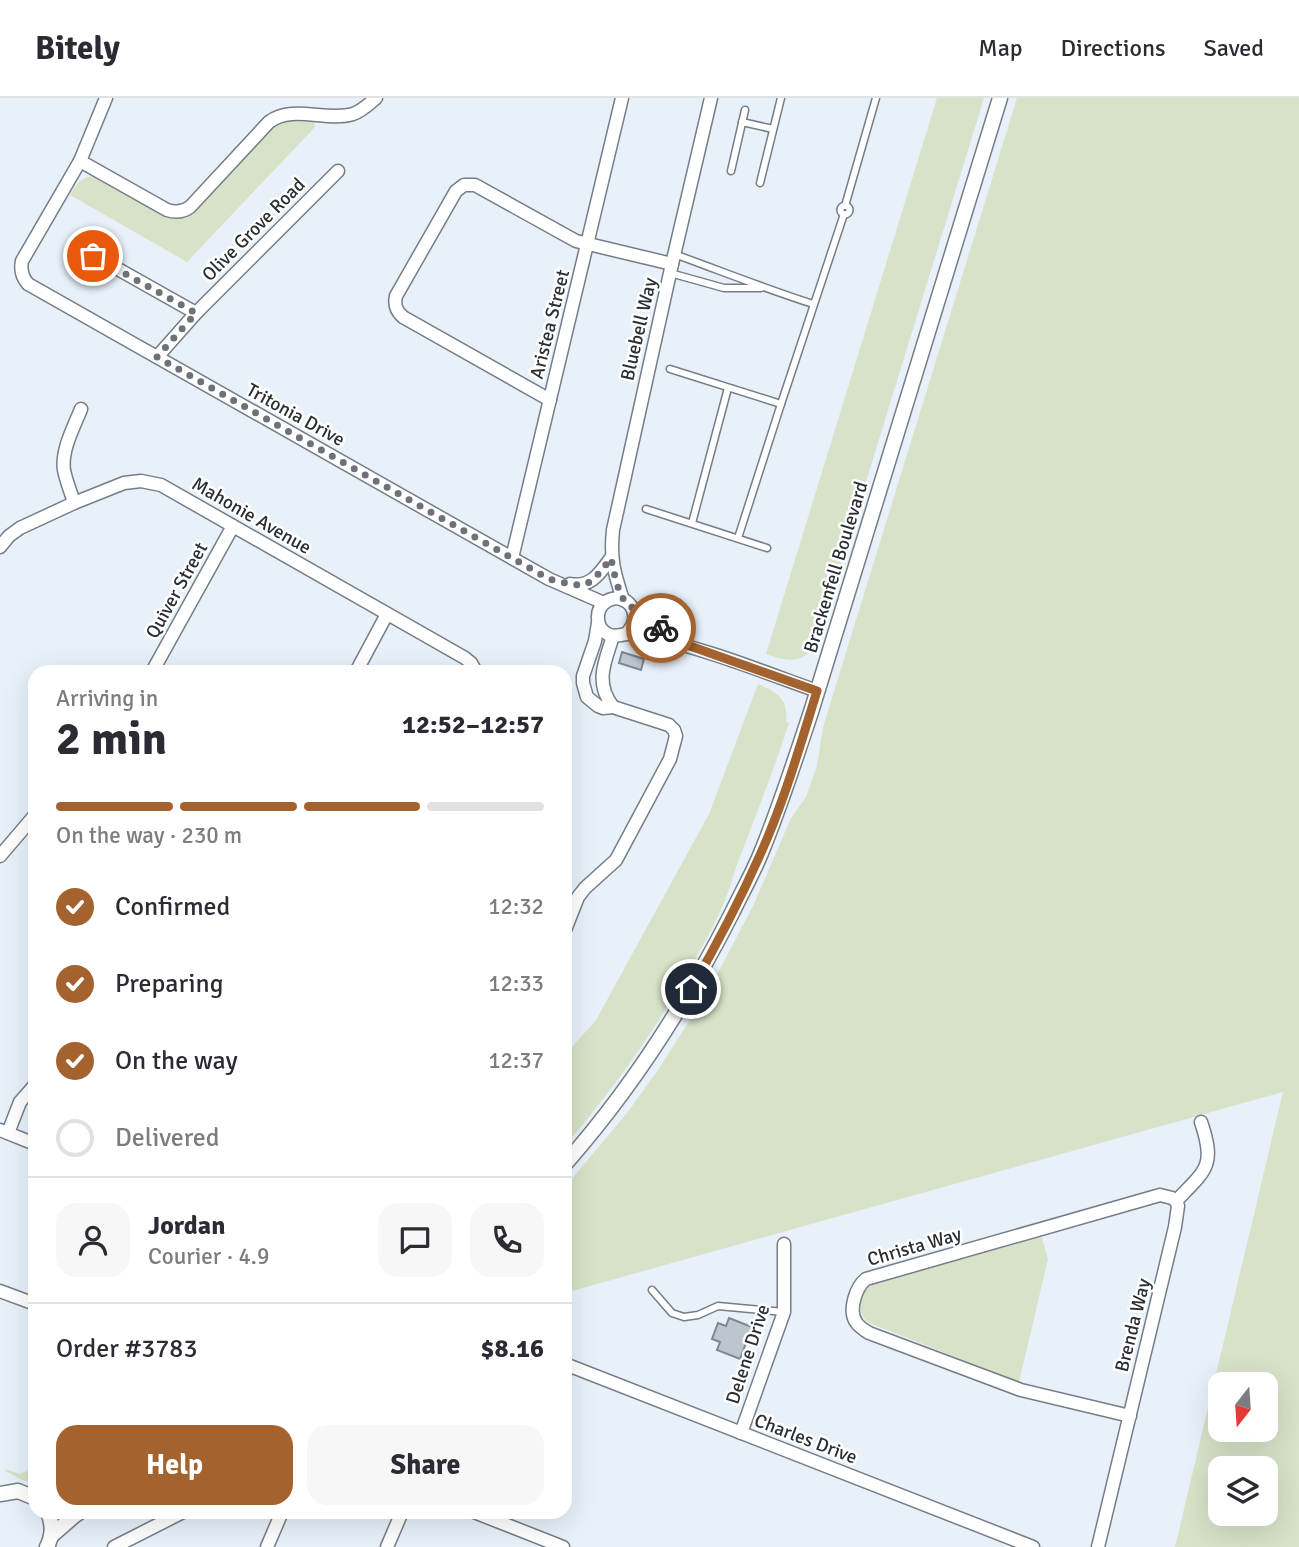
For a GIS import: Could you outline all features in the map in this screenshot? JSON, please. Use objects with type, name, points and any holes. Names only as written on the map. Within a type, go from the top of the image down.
[{"type":"street","points":[[106,98],[80,161],[172,212],[181,212],[190,207],[278,116],[352,115],[376,98]]},
{"type":"street","name":"Aristea Street","points":[[512,558],[622,98]]},
{"type":"street","name":"Bluebell Way","points":[[606,602],[612,564],[613,530],[711,98]]},
{"type":"street","name":"Brackenfell Boulevard","points":[[572,1156],[614,1105],[682,1006],[760,855],[785,792],[1000,98]]},
{"type":"street","name":"Tritonia Drive","points":[[80,161],[24,257],[21,270],[24,280],[32,287],[554,582],[590,607],[598,619]]},
{"type":"street","name":"Olive Grove Road","points":[[157,357],[196,313],[338,171]]},
{"type":"street","points":[[550,400],[402,317],[395,305],[396,296],[459,187],[470,184],[479,187],[576,241],[672,263]]},
{"type":"street","points":[[93,256],[196,313]]},
{"type":"street","points":[[74,503],[65,476],[64,462],[81,409]]},
{"type":"street","name":"Mahonie Avenue","points":[[0,547],[20,528],[74,503],[132,481],[151,482],[161,485],[465,658],[472,665]]},
{"type":"street","name":"Quiver Street","points":[[156,665],[233,526]]},
{"type":"street","points":[[554,582],[575,586],[587,584],[612,564],[623,600],[649,621],[690,646]]},
{"type":"street","name":"Tritonia Drive","points":[[554,582],[606,602]]},
{"type":"street","points":[[572,905],[585,888],[616,860],[670,759],[675,740],[674,730],[669,725],[613,707],[603,708],[587,697],[583,676],[595,641],[600,609],[606,602],[623,600]]},
{"type":"street","points":[[613,707],[605,694],[602,680],[604,667],[620,635],[632,629],[635,623],[633,609]]},
{"type":"street","points":[[360,665],[387,614]]},
{"type":"street","points":[[598,619],[606,634],[643,635],[690,646],[817,691]]},
{"type":"street","points":[[0,856],[28,824]]},
{"type":"street","points":[[28,1093],[4,1132],[28,1141]]},
{"type":"street","points":[[1176,1201],[1206,1167],[1208,1142],[1201,1122]]},
{"type":"street","name":"Christa Way","points":[[1130,1416],[1021,1390],[869,1333],[858,1325],[853,1309],[859,1284],[866,1279],[1160,1195],[1176,1201]]},
{"type":"street","name":"Brenda Way","points":[[1098,1547],[1175,1227],[1178,1206],[1176,1201]]},
{"type":"street","name":"Delene Drive","points":[[741,1433],[784,1312],[784,1244]]},
{"type":"street","points":[[1,1295],[28,1302]]},
{"type":"street","name":"Charles Drive","points":[[572,1371],[741,1433],[1033,1547]]},
{"type":"street","points":[[0,1479],[28,1495]]},
{"type":"street","points":[[0,1494],[18,1491]]},
{"type":"street","points":[[49,1541],[51,1519]]},
{"type":"street","points":[[49,1541],[73,1519]]},
{"type":"street","points":[[114,1547],[169,1519]]},
{"type":"street","points":[[267,1547],[279,1519]]},
{"type":"street","points":[[387,1547],[399,1519]]},
{"type":"street","points":[[492,1519],[563,1547]]},
{"type":"lane","points":[[760,183],[781,98]]},
{"type":"lane","points":[[738,538],[813,304],[844,214],[850,212],[845,206],[876,98]]},
{"type":"lane","points":[[731,171],[745,110]]},
{"type":"lane","points":[[742,122],[773,129]]},
{"type":"lane","points":[[672,263],[724,288],[763,288]]},
{"type":"lane","points":[[672,263],[729,273],[763,288],[813,304]]},
{"type":"lane","points":[[670,369],[781,404]]},
{"type":"lane","points":[[692,523],[727,388]]},
{"type":"lane","points":[[646,509],[767,548]]},
{"type":"lane","points":[[652,1290],[672,1312],[684,1317],[698,1315],[718,1306],[784,1312]]},
{"type":"green space","points":[[937,98],[984,98],[817,641],[801,658],[788,660],[774,657],[766,654]]},
{"type":"green space","points":[[1017,98],[1299,98],[1299,1547],[1175,1547],[1208,1408],[1208,1442],[1278,1442],[1278,1372],[1217,1372],[1283,1092],[572,1291],[572,1179],[627,1113],[709,990],[753,906],[791,818],[806,797],[817,766],[823,727]]},
{"type":"green space","points":[[286,121],[314,122],[315,127],[187,262],[70,195],[81,180],[92,176],[166,217],[183,216],[193,212],[270,130]]},
{"type":"green space","points":[[758,684],[780,697],[786,707],[786,722],[789,723],[723,906],[686,975],[649,1035],[609,1092],[572,1137],[572,1047],[596,1020],[709,814]]},
{"type":"green space","points":[[1041,1235],[1048,1259],[1019,1382],[869,1323],[862,1314],[861,1297],[872,1283]]},
{"type":"green space","points":[[5,1469],[20,1474],[28,1470],[28,1482]]},
{"type":"building","points":[[622,652],[644,659],[641,670],[619,663]]},
{"type":"building","points":[[729,1318],[752,1327],[740,1359],[717,1350],[720,1342],[712,1339],[718,1323],[726,1326]]},
{"type":"way so far","points":[[93,256],[196,313],[157,357],[549,579],[575,586],[587,584],[594,580],[611,558],[623,600],[661,628]]},
{"type":"route","points":[[661,628],[690,646],[817,691],[785,792],[760,855],[691,989]]}]
